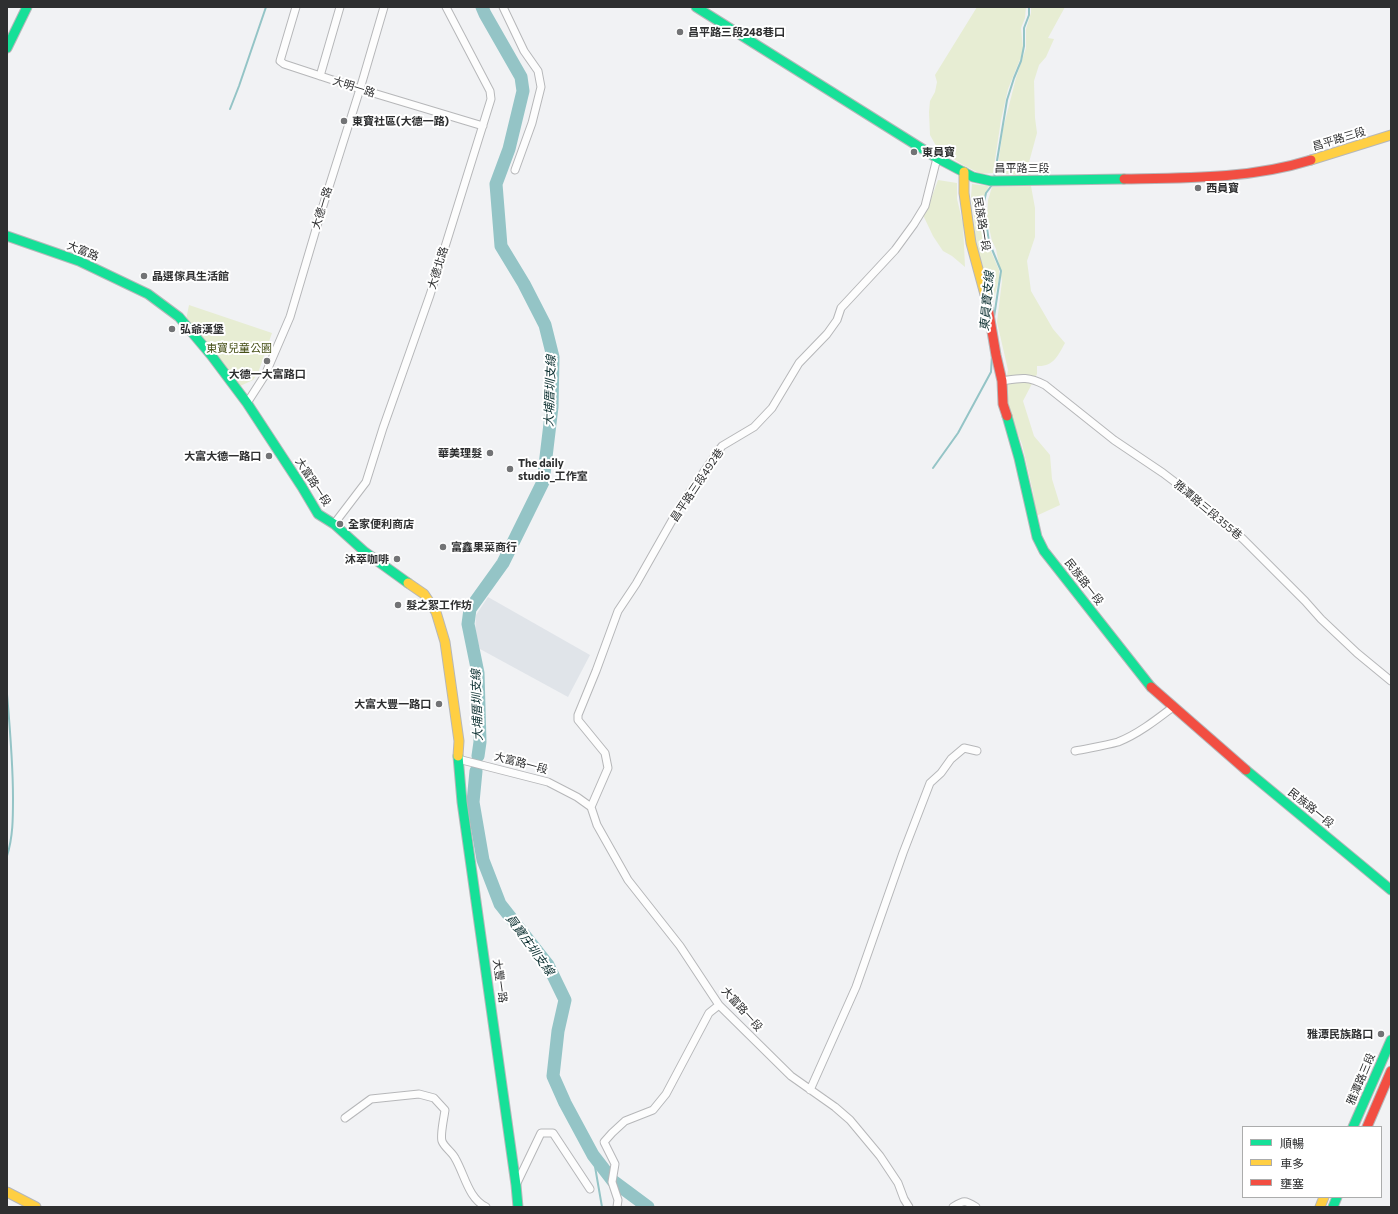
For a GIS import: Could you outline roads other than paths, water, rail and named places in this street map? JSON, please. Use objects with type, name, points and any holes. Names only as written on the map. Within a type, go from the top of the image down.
[{"type":"street","points":[[7,48],[27,7]]},
{"type":"street","name":"大明一路","points":[[296,7],[280,61],[284,64],[360,89],[484,126]]},
{"type":"street","points":[[320,76],[340,7]]},
{"type":"street","name":"大德一路","points":[[247,403],[265,375],[290,317],[384,7]]},
{"type":"street","points":[[503,7],[524,51],[538,71],[541,86],[532,123],[515,170]]},
{"type":"street","name":"昌平路三段","points":[[696,7],[937,158],[979,179],[995,181],[1179,178],[1241,175],[1291,166],[1391,135]]},
{"type":"street","name":"大德北路","points":[[334,524],[366,482],[383,428],[430,295],[454,215],[484,126],[491,99],[490,91],[446,8]]},
{"type":"street","name":"昌平路三段492巷","points":[[591,807],[608,768],[605,753],[578,720],[578,715],[618,611],[636,584],[682,503],[722,446],[754,427],[772,408],[799,363],[827,334],[837,320],[841,308],[895,250],[914,224],[925,206],[937,158]]},
{"type":"street","name":"民族路一段","points":[[964,172],[964,192],[971,243],[986,296],[1002,381],[1003,404],[1019,458],[1037,537],[1044,551],[1152,689],[1268,789],[1391,890]]},
{"type":"street","name":"大富路","points":[[7,236],[79,261],[148,294]]},
{"type":"street","name":"大富路一段","points":[[148,294],[179,317],[211,355],[247,403],[318,514],[334,524],[365,552],[424,594],[430,600],[436,612],[446,642],[459,741],[458,759],[548,782],[577,797],[591,807],[597,825],[628,880],[680,946],[719,1005],[791,1076],[835,1107],[850,1120],[881,1158],[898,1183],[904,1199],[909,1207]]},
{"type":"street","name":"雅潭路三段355巷","points":[[1002,381],[1024,377],[1036,380],[1045,385],[1114,440],[1163,473],[1243,540],[1305,601],[1321,619],[1357,653],[1391,681]]},
{"type":"street","points":[[1075,751],[1116,742],[1131,736],[1173,707]]},
{"type":"street","points":[[810,1090],[856,987],[903,853],[930,784],[941,773],[951,759],[964,748],[977,751]]},
{"type":"street","name":"大豐一路","points":[[458,759],[518,1207]]},
{"type":"street","points":[[617,1207],[618,1200],[612,1182],[615,1164],[604,1142],[625,1121],[653,1110],[666,1094],[710,1013],[719,1005]]},
{"type":"street","name":"雅潭路三段","points":[[1353,1126],[1391,1040]]},
{"type":"street","points":[[1367,1126],[1391,1071]]},
{"type":"street","points":[[345,1118],[371,1099],[419,1094],[434,1098],[445,1110],[441,1132],[442,1141],[455,1158],[472,1195],[480,1204],[486,1207]]},
{"type":"street","points":[[516,1185],[541,1133],[553,1133],[590,1189]]},
{"type":"street","points":[[7,1192],[36,1207]]},
{"type":"street","points":[[953,1207],[962,1201],[968,1201],[976,1207]]},
{"type":"waterway","points":[[230,109],[266,7]]},
{"type":"waterway","name":"大埔厝圳支線","points":[[478,756],[480,742],[478,673],[468,624],[470,609],[503,563],[543,482],[552,407],[553,357],[545,325],[524,284],[501,246],[496,184],[509,149],[523,91],[521,77],[482,7]]},
{"type":"waterway","name":"東員寶支線","points":[[994,179],[1007,100],[1021,61],[1024,46],[1024,28],[1029,15],[1029,7]]},
{"type":"waterway","name":"東員寶支線","points":[[992,185],[986,193],[984,202],[989,242],[1001,271],[994,317]]},
{"type":"waterway","name":"東員寶支線","points":[[933,468],[958,433],[991,372],[992,355]]},
{"type":"waterway","points":[[7,694],[12,759],[13,798],[12,835],[7,856]]},
{"type":"waterway","name":"員寶庄圳支線","points":[[476,771],[473,802],[483,860],[500,904],[548,965],[565,1000],[558,1031],[553,1076],[565,1103],[593,1155],[613,1181],[648,1207]]},
{"type":"waterway","points":[[593,1155],[602,1207]]},
{"type":"place","name":"昌平路三段248巷口","points":[[680,32]]},
{"type":"place","name":"東寶社區(大德一路)","points":[[344,121]]},
{"type":"place","name":"東員寶","points":[[914,152]]},
{"type":"place","name":"西員寶","points":[[1198,188]]},
{"type":"place","name":"晶選傢具生活館","points":[[144,276]]},
{"type":"place","name":"弘爺漢堡","points":[[172,329]]},
{"type":"place","name":"大德一大富路口","points":[[267,361]]},
{"type":"place","name":"華美理髮","points":[[490,453]]},
{"type":"place","name":"大富大德一路口","points":[[269,456]]},
{"type":"place","name":"The daily studio_工作室","points":[[510,469]]},
{"type":"place","name":"全家便利商店","points":[[340,524]]},
{"type":"place","name":"富鑫果菜商行","points":[[443,547]]},
{"type":"place","name":"沐萃咖啡","points":[[397,559]]},
{"type":"place","name":"髮之絮工作坊","points":[[398,605]]},
{"type":"place","name":"大富大豐一路口","points":[[439,704]]},
{"type":"place","name":"雅潭民族路口","points":[[1381,1034]]},
{"type":"park label","name":"東寶兒童公園","points":[[239,348]]}]
